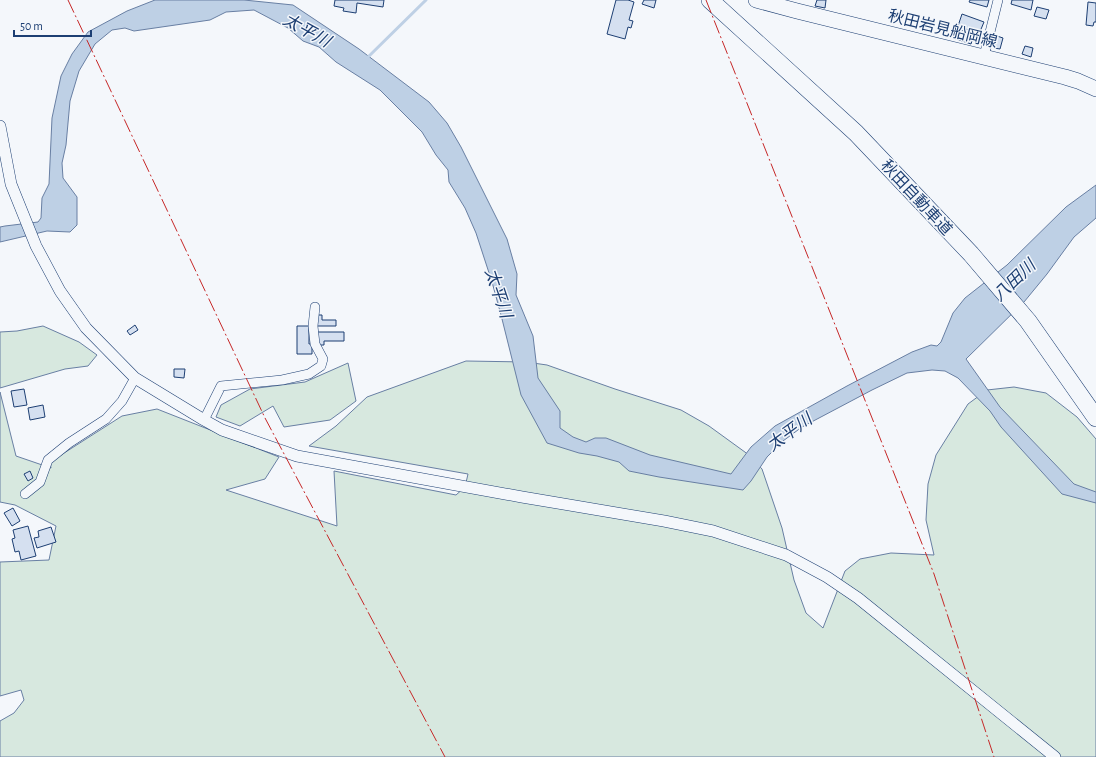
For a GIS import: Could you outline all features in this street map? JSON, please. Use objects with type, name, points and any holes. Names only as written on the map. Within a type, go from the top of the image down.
[{"type":"highway","name":"秋田自動車道","points":[[710,0],[856,133],[971,254],[1028,320],[1096,418]]},
{"type":"main road","name":"秋田岩見船岡線","points":[[756,0],[1065,77],[1096,89]]},
{"type":"street","points":[[984,56],[998,0]]},
{"type":"street","points":[[0,126],[11,184],[36,246],[60,291],[86,328],[135,378],[204,420],[222,430],[297,456],[664,521],[713,531],[786,555],[827,577],[858,598],[1055,757]]},
{"type":"street","points":[[204,420],[221,386],[282,380],[309,374],[321,366],[323,359],[315,344],[313,326],[315,307]]},
{"type":"street","points":[[25,494],[40,482],[48,460],[69,443],[106,419],[122,400],[135,378]]},
{"type":"shaded area","points":[[43,326],[79,342],[97,355],[88,366],[65,369],[0,388],[0,332],[17,331]]},
{"type":"shaded area","points":[[466,361],[526,362],[547,365],[681,410],[709,426],[749,455],[762,469],[782,528],[794,580],[806,613],[823,628],[845,571],[860,559],[891,553],[934,555],[926,520],[928,484],[936,455],[968,404],[987,390],[1014,387],[1046,393],[1077,417],[1096,439],[1096,757],[0,757],[0,721],[14,713],[24,700],[21,690],[0,696],[0,562],[49,560],[56,526],[15,505],[0,502],[0,392],[16,456],[51,468],[50,462],[122,416],[157,409],[279,457],[265,479],[226,490],[337,526],[334,471],[456,495],[465,487],[468,474],[309,446],[336,426],[367,397]]},
{"type":"shaded area","points":[[348,363],[356,401],[330,420],[284,427],[273,406],[240,426],[216,417],[221,405],[250,389],[305,382]]},
{"type":"water","points":[[155,0],[244,0],[293,5],[359,49],[429,102],[447,123],[461,147],[507,239],[517,274],[516,295],[533,336],[538,378],[560,411],[560,428],[573,437],[586,442],[595,438],[606,438],[650,455],[731,474],[751,447],[775,426],[912,352],[931,345],[937,346],[941,342],[953,313],[965,298],[1007,265],[1066,207],[1096,185],[1096,218],[1074,237],[1024,302],[966,359],[1000,407],[1074,484],[1096,492],[1096,503],[1062,494],[1001,427],[990,411],[958,378],[945,371],[932,370],[907,373],[802,427],[783,441],[767,457],[743,490],[629,471],[619,462],[579,453],[547,443],[521,395],[492,282],[476,233],[465,208],[449,182],[448,170],[436,155],[422,132],[380,90],[336,62],[319,47],[303,41],[288,28],[254,10],[226,12],[210,20],[134,31],[125,28],[112,30],[95,44],[79,71],[70,101],[66,145],[62,163],[63,178],[77,197],[77,225],[70,232],[47,231],[0,242],[0,227],[38,222],[41,218],[42,198],[49,184],[52,118],[61,76],[72,54],[88,32],[127,11]]},
{"type":"building","points":[[335,0],[384,0],[383,7],[357,3],[356,13],[343,11],[344,8],[334,6]]},
{"type":"building","points":[[616,0],[628,0],[634,2],[629,20],[633,21],[631,28],[628,27],[625,39],[607,34]]},
{"type":"building","points":[[644,0],[656,0],[654,8],[642,4]]},
{"type":"building","points":[[817,0],[826,0],[825,8],[815,6]]},
{"type":"building","points":[[970,0],[989,0],[987,7],[969,2]]},
{"type":"building","points":[[1012,0],[1033,0],[1031,10],[1011,4]]},
{"type":"building","points":[[1088,2],[1096,3],[1096,22],[1094,22],[1093,26],[1086,25]]},
{"type":"building","points":[[1037,7],[1049,10],[1046,19],[1034,16]]},
{"type":"building","points":[[962,14],[984,22],[979,34],[958,26]]},
{"type":"building","points":[[956,28],[974,35],[971,44],[953,38]]},
{"type":"building","points":[[997,36],[1003,38],[1000,49],[994,48]]},
{"type":"building","points":[[1025,46],[1033,48],[1031,57],[1022,54]]},
{"type":"building","points":[[316,315],[322,315],[322,320],[336,320],[336,326],[316,326]]},
{"type":"building","points":[[135,325],[138,330],[130,335],[127,331]]},
{"type":"building","points":[[297,326],[309,326],[309,344],[312,344],[312,354],[297,354]]},
{"type":"building","points":[[317,332],[344,332],[344,341],[324,341],[324,345],[319,345]]},
{"type":"building","points":[[174,369],[185,369],[184,378],[174,377]]},
{"type":"building","points":[[24,389],[27,405],[14,407],[11,391]]},
{"type":"building","points":[[43,405],[45,417],[30,420],[28,408]]},
{"type":"building","points":[[30,471],[33,478],[28,481],[24,474]]},
{"type":"building","points":[[13,508],[20,521],[12,526],[4,513]]},
{"type":"building","points":[[28,526],[36,556],[21,560],[19,551],[15,552],[12,539],[15,538],[13,530]]},
{"type":"building","points":[[51,527],[56,542],[37,548],[34,538],[39,537],[38,531]]},
{"type":"waterway","points":[[366,59],[426,0]]},
{"type":"power","points":[[68,0],[265,418],[445,757]]},
{"type":"power","points":[[706,0],[934,574],[994,757]]},
{"type":"water label","name":"太平川","points":[[307,30]]},
{"type":"water label","name":"八田川","points":[[1014,280]]},
{"type":"water label","name":"太平川","points":[[499,293]]},
{"type":"water label","name":"太平川","points":[[789,432]]}]
